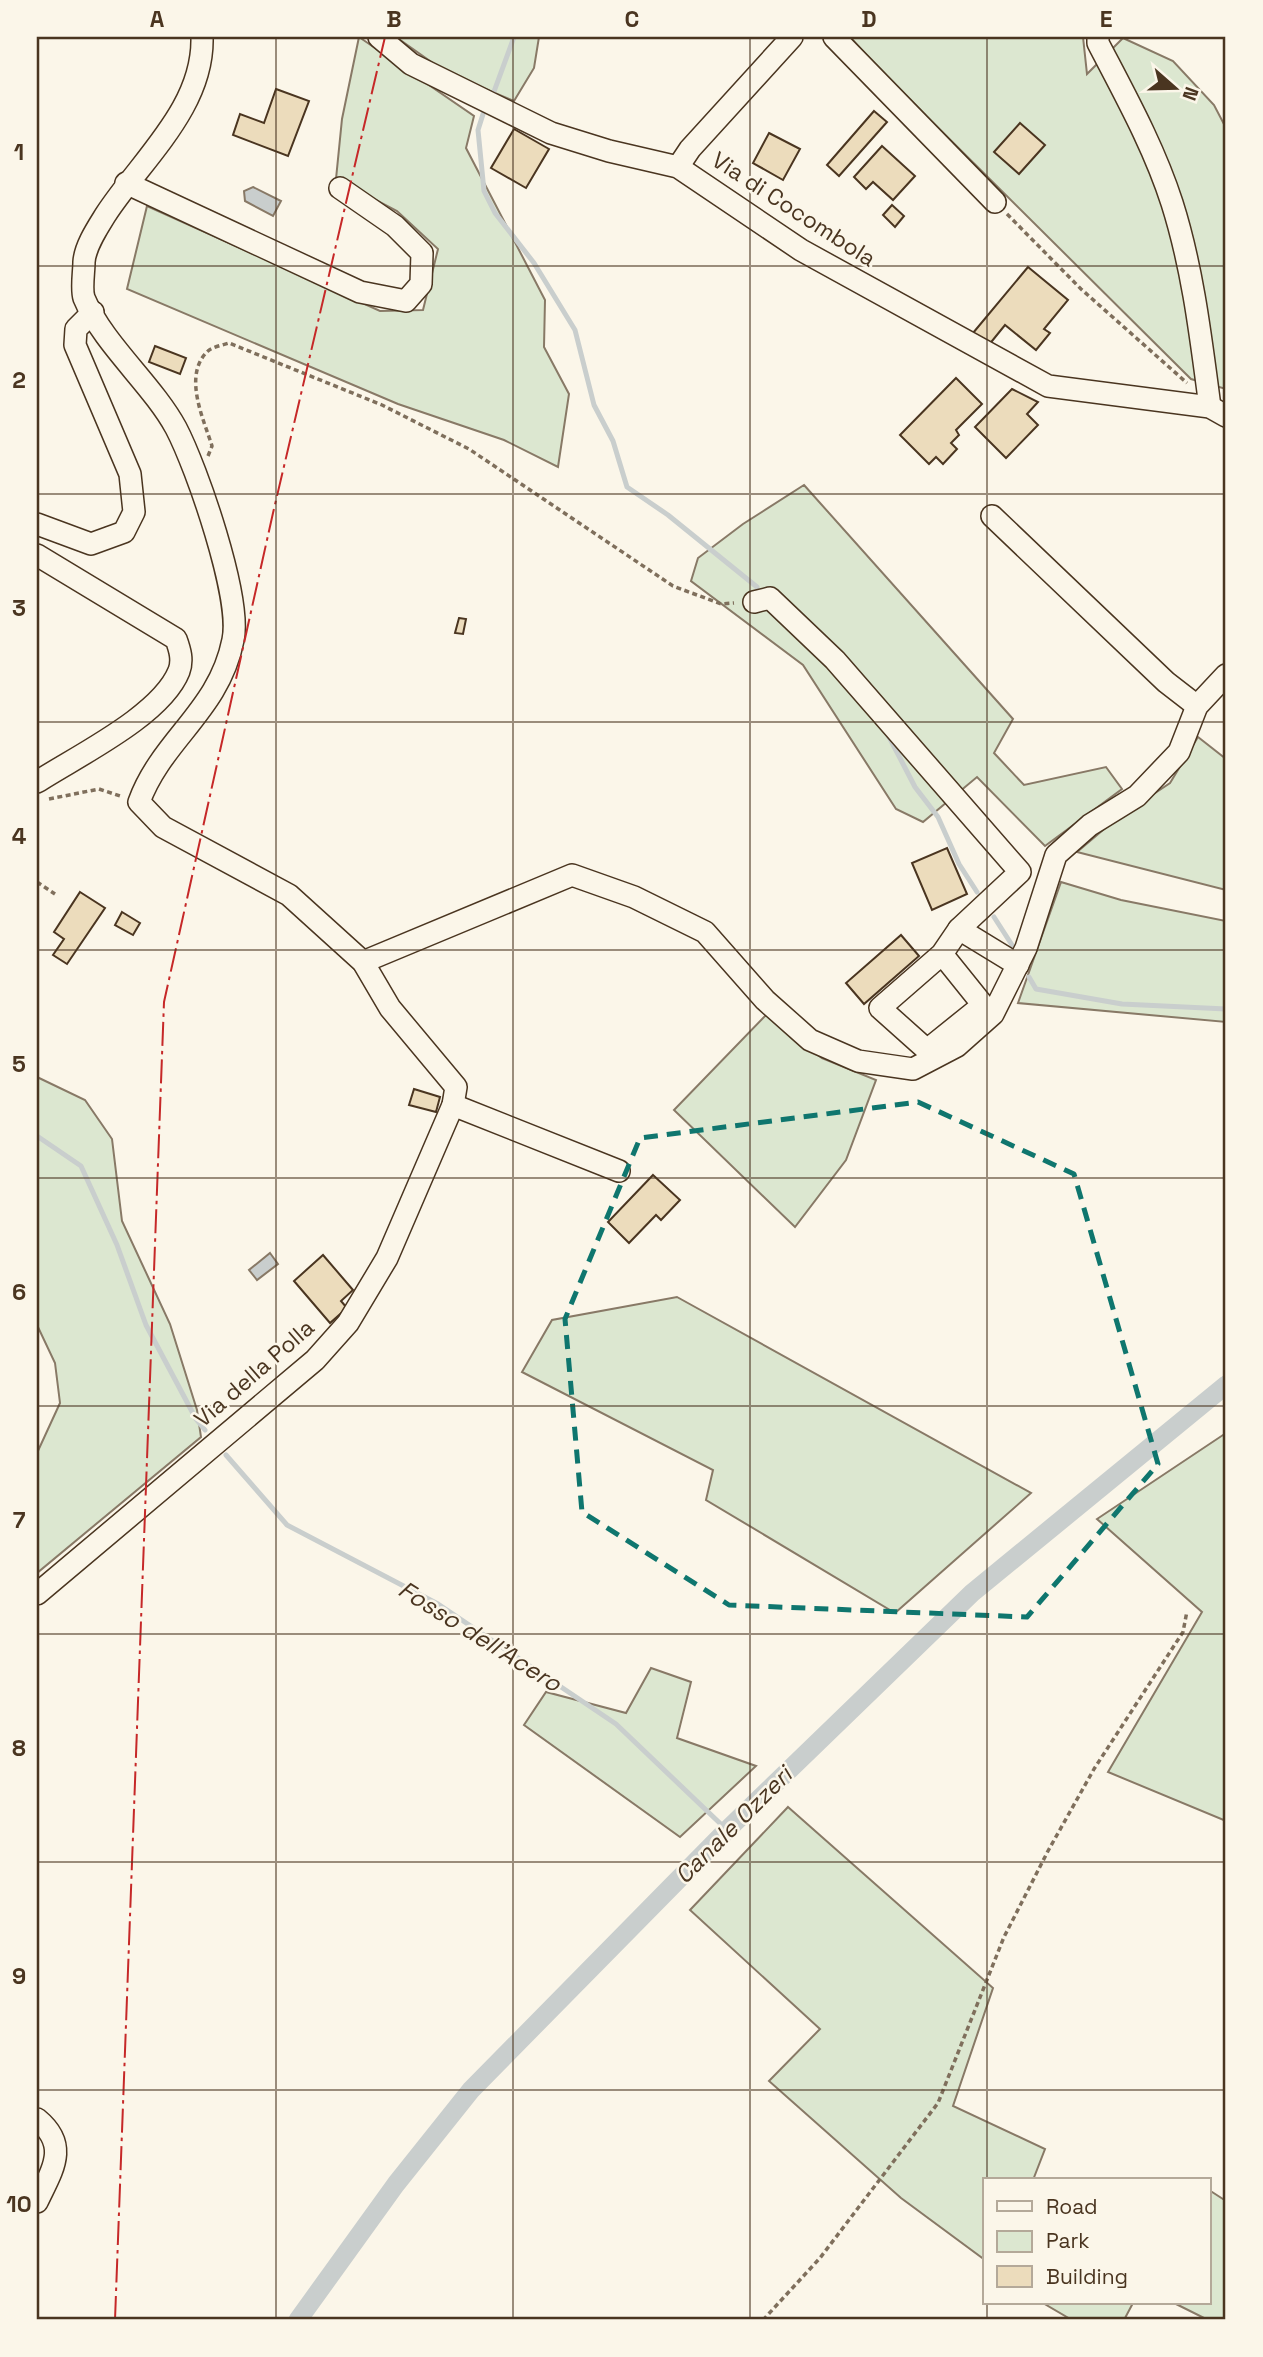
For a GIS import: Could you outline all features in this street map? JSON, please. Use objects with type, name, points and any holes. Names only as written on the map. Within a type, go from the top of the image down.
[{"type":"street","points":[[202,37],[203,57],[190,94],[170,129],[126,183],[99,225],[85,257],[83,297],[175,428],[195,479],[225,557],[234,637],[223,677],[207,706],[148,778],[139,802],[163,827],[289,895],[363,962],[390,1008],[456,1087],[453,1105],[619,1171]]},
{"type":"street","name":"Via di Cocombola","points":[[379,37],[411,64],[551,133],[609,151],[678,167],[801,250],[1048,386],[1218,412]]},
{"type":"street","points":[[678,167],[690,149],[792,37]]},
{"type":"street","points":[[834,37],[995,202]]},
{"type":"street","points":[[1098,37],[1098,43],[1138,119],[1172,203],[1218,412]]},
{"type":"street","points":[[126,183],[360,292],[406,301],[421,284],[422,253],[395,226],[340,188]]},
{"type":"street","points":[[37,524],[91,544],[124,532],[134,512],[130,474],[75,345],[76,329],[93,312]]},
{"type":"street","points":[[992,516],[1166,682],[1197,706]]},
{"type":"street","points":[[37,555],[176,639],[181,653],[179,671],[150,707],[39,791]]},
{"type":"street","points":[[754,602],[770,598],[835,660],[1020,872],[958,929],[942,954],[880,1007],[927,1050],[983,1005],[942,954]]},
{"type":"street","points":[[363,962],[572,875],[634,897],[705,932],[765,1000],[810,1040],[858,1061],[913,1069],[957,1046],[993,1014],[1018,965],[1056,855],[1090,825],[1137,796],[1179,752],[1197,706],[1226,675]]},
{"type":"street","points":[[958,929],[1018,965]]},
{"type":"street","name":"Via della Polla","points":[[37,1594],[315,1360],[348,1323],[387,1258],[453,1105]]},
{"type":"street","points":[[37,2119],[52,2131],[57,2149],[54,2167],[37,2202]]},
{"type":"path","points":[[995,202],[1081,289],[1218,412]]},
{"type":"path","points":[[195,479],[212,446],[197,399],[198,369],[208,351],[229,343],[382,405],[468,449],[673,586],[721,604],[754,602]]},
{"type":"path","points":[[39,791],[99,789],[139,802]]},
{"type":"path","points":[[37,882],[55,894]]},
{"type":"path","points":[[763,2320],[820,2258],[938,2103],[1004,1937],[1094,1769],[1183,1632],[1187,1611]]},
{"type":"highlighted area","points":[[918,1102],[1074,1174],[1158,1464],[1027,1617],[729,1605],[582,1512],[565,1319],[640,1138]]},
{"type":"green space","points":[[359,37],[474,116],[466,148],[545,300],[544,347],[569,394],[558,467],[504,440],[398,404],[127,289],[147,206],[380,311],[423,310],[438,249],[397,211],[336,179],[342,119]]},
{"type":"green space","points":[[396,37],[539,37],[534,68],[514,101],[447,73]]},
{"type":"green space","points":[[850,37],[1083,37],[1087,74],[1123,38],[1173,61],[1214,105],[1226,128],[1226,389],[1191,379]]},
{"type":"green space","points":[[804,485],[1013,719],[994,753],[1024,785],[1106,767],[1122,789],[1045,846],[977,777],[923,822],[896,809],[803,665],[691,581],[698,558],[743,524]]},
{"type":"green space","points":[[1198,737],[1226,759],[1226,890],[1077,852],[1116,819],[1170,783]]},
{"type":"green space","points":[[1061,882],[1121,900],[1226,921],[1226,1022],[1018,1003]]},
{"type":"green space","points":[[766,1015],[822,1058],[876,1080],[846,1160],[795,1227],[674,1110]]},
{"type":"green space","points":[[37,1077],[85,1100],[112,1139],[122,1221],[170,1324],[197,1410],[201,1437],[37,1573],[37,1453],[60,1403],[55,1363],[37,1325]]},
{"type":"green space","points":[[677,1297],[1031,1493],[895,1613],[706,1500],[713,1470],[522,1372],[552,1320]]},
{"type":"green space","points":[[1226,1433],[1226,1821],[1108,1772],[1202,1612],[1097,1519]]},
{"type":"green space","points":[[651,1668],[691,1682],[677,1738],[756,1766],[680,1837],[524,1725],[546,1692],[626,1713]]},
{"type":"green space","points":[[788,1807],[993,1988],[953,2106],[1045,2149],[1034,2178],[983,2178],[983,2259],[901,2198],[769,2081],[820,2029],[690,1910]]},
{"type":"green space","points":[[1210,2191],[1226,2201],[1226,2320],[1208,2320],[1176,2304],[1210,2304]]},
{"type":"green space","points":[[1045,2304],[1132,2304],[1124,2320],[1072,2320]]},
{"type":"shaded area","points":[[253,187],[281,201],[273,216],[245,201],[244,191]]},
{"type":"shaded area","points":[[270,1253],[278,1264],[257,1280],[249,1270]]},
{"type":"building","points":[[276,89],[309,101],[288,156],[233,135],[240,114],[264,123]]},
{"type":"building","points":[[874,111],[887,122],[839,176],[827,165]]},
{"type":"building","points":[[1020,123],[1045,145],[1019,174],[994,152]]},
{"type":"building","points":[[514,129],[549,149],[526,188],[491,168]]},
{"type":"building","points":[[769,133],[800,149],[783,180],[753,163]]},
{"type":"building","points":[[882,146],[915,176],[893,200],[873,182],[866,189],[854,177]]},
{"type":"building","points":[[892,205],[904,216],[895,227],[883,215]]},
{"type":"building","points":[[1028,267],[1068,300],[1044,329],[1050,333],[1036,350],[1005,325],[988,346],[973,333]]},
{"type":"building","points":[[155,346],[186,358],[180,374],[149,362]]},
{"type":"building","points":[[956,378],[982,404],[956,430],[959,435],[951,443],[957,449],[943,464],[936,457],[929,464],[900,435]]},
{"type":"building","points":[[1012,389],[1038,402],[1027,414],[1038,425],[1006,458],[975,427]]},
{"type":"building","points":[[459,618],[466,619],[463,634],[455,633]]},
{"type":"building","points":[[947,848],[967,894],[932,910],[912,863]]},
{"type":"building","points":[[80,892],[105,908],[67,964],[53,955],[64,939],[54,932]]},
{"type":"building","points":[[122,912],[140,923],[133,935],[115,925]]},
{"type":"building","points":[[901,935],[919,956],[864,1004],[846,983]]},
{"type":"building","points":[[414,1089],[440,1097],[436,1112],[409,1105]]},
{"type":"building","points":[[653,1175],[680,1200],[661,1220],[656,1215],[629,1243],[608,1222]]},
{"type":"building","points":[[323,1255],[353,1290],[341,1301],[347,1308],[330,1323],[294,1281]]},
{"type":"waterway","points":[[492,97],[514,37]]},
{"type":"waterway","points":[[484,111],[478,130],[484,191],[495,213],[534,263],[575,330],[594,405],[613,441],[627,487],[668,515],[757,587]]},
{"type":"waterway","points":[[888,735],[915,787],[938,817],[959,864],[977,892]]},
{"type":"waterway","points":[[994,917],[1012,945]]},
{"type":"waterway","points":[[1029,977],[1036,989],[1122,1004],[1226,1009]]},
{"type":"waterway","name":"Fosso dell'Acero","points":[[37,1136],[81,1166],[117,1245],[146,1325],[196,1419],[205,1430]]},
{"type":"waterway","name":"Canale Ozzeri","points":[[298,2320],[396,2184],[471,2090],[727,1830],[972,1593],[1226,1385]]},
{"type":"waterway","name":"Fosso dell'Acero","points":[[226,1455],[287,1525],[438,1604],[616,1724],[727,1830]]},
{"type":"power","points":[[115,2320],[164,1002],[273,513],[385,37]]}]
